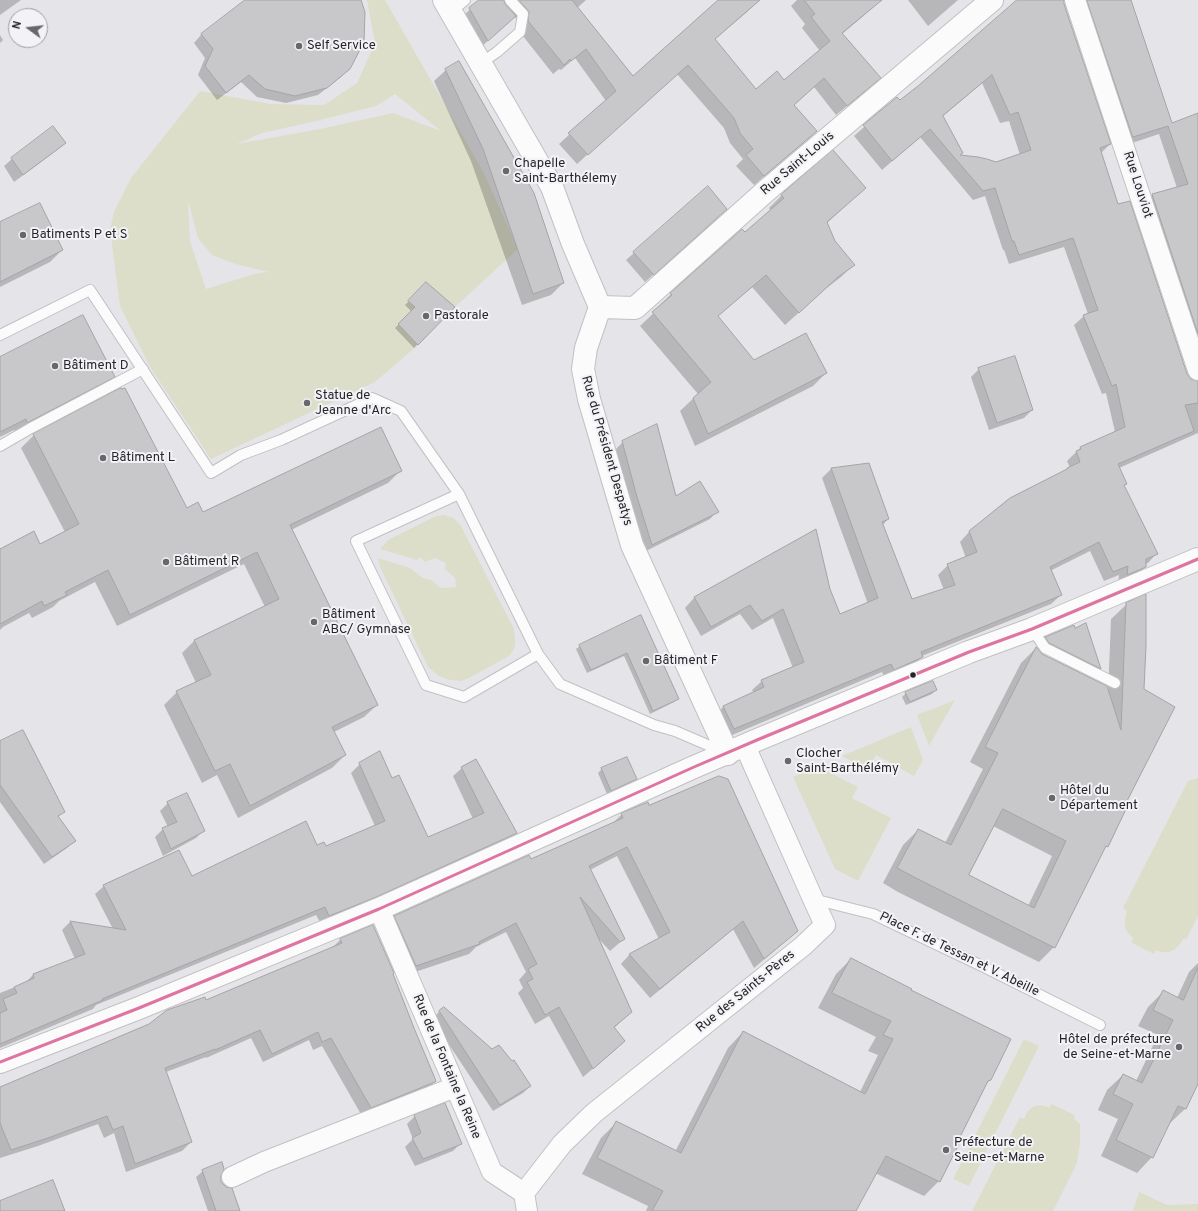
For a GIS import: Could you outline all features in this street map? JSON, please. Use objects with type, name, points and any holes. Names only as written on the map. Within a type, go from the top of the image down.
[{"type":"main road","name":"Rue Saint-Louis","points":[[600,307],[635,308],[767,190],[992,0]]},
{"type":"main road","points":[[454,4],[481,63],[552,187],[573,244],[600,307]]},
{"type":"main road","name":"Rue du Président Despatys","points":[[600,307],[586,348],[584,369],[589,399],[632,545],[736,750]]},
{"type":"main road","points":[[0,1062],[139,1008],[379,909],[694,767],[969,652],[1032,629],[1198,559]]},
{"type":"street","name":"Rue Louviot","points":[[1075,0],[1198,370]]},
{"type":"street","name":"Rue des Saints-Pères","points":[[526,1202],[562,1144],[594,1113],[803,946],[825,925],[736,750]]},
{"type":"street","name":"Rue de la Fontaine la Reine","points":[[379,909],[492,1172],[526,1202]]},
{"type":"street","points":[[232,1177],[264,1162],[455,1087]]},
{"type":"lane","points":[[481,63],[497,52],[520,32],[523,14],[510,0]]},
{"type":"lane","points":[[0,335],[90,290],[211,473],[241,455],[281,440],[372,398],[401,411],[458,494],[538,654],[560,684],[654,725],[736,750]]},
{"type":"lane","points":[[0,446],[31,428],[143,370]]},
{"type":"lane","points":[[458,494],[356,541],[426,685],[464,697],[538,654]]},
{"type":"lane","points":[[1032,629],[1045,648],[1115,683]]},
{"type":"lane","name":"Place F. de Tessan et V. Abeille","points":[[813,899],[873,914],[1100,1025]]},
{"type":"green space","points":[[367,0],[385,0],[484,173],[518,249],[455,307],[426,283],[408,301],[415,307],[398,324],[418,345],[375,382],[211,459],[150,367],[120,306],[110,229],[114,212],[131,178],[200,91],[271,104],[324,105],[357,83],[375,43]],"holes":[[[395,94],[441,131],[393,113],[320,129],[237,144],[262,133],[376,106]],[[188,200],[198,238],[212,255],[236,264],[268,272],[254,274],[206,289],[190,241]]]},
{"type":"green space","points":[[444,515],[454,518],[461,526],[514,629],[515,637],[515,646],[509,656],[461,681],[450,680],[439,676],[428,667],[380,567],[378,558],[410,568],[423,578],[431,580],[441,588],[456,587],[455,578],[445,569],[446,563],[435,558],[425,562],[420,557],[417,560],[380,549],[388,540],[436,516]]},
{"type":"green space","points":[[955,700],[929,746],[917,715]]},
{"type":"green space","points":[[911,727],[923,760],[914,776],[876,755],[868,770],[842,756]]},
{"type":"green space","points":[[817,766],[858,787],[852,798],[891,818],[858,881],[835,869],[793,777]]},
{"type":"green space","points":[[1198,778],[1198,916],[1186,940],[1184,938],[1172,951],[1161,952],[1156,950],[1154,954],[1132,943],[1133,938],[1127,932],[1125,926],[1127,911],[1123,908],[1188,781]]},
{"type":"green space","points":[[1024,1039],[1039,1046],[969,1186],[953,1179]]},
{"type":"green space","points":[[1051,1104],[1075,1115],[1074,1119],[1080,1124],[1080,1143],[1077,1163],[1053,1211],[972,1211],[1020,1117],[1024,1119],[1028,1111],[1034,1106],[1041,1105],[1050,1108]]},
{"type":"green space","points":[[1139,1192],[1167,1205],[1198,1204],[1198,1211],[1133,1211]]},
{"type":"building","name":"Self Service","points":[[245,0],[361,0],[365,12],[364,42],[350,69],[327,88],[295,96],[265,89],[249,75],[226,93],[205,66],[213,49],[201,34]]},
{"type":"building","points":[[479,0],[504,0],[505,4],[516,16],[488,41],[469,8]]},
{"type":"building","points":[[519,0],[572,0],[633,76],[718,0],[760,0],[715,39],[756,89],[777,71],[784,80],[830,41],[811,17],[815,14],[804,0],[882,0],[842,33],[881,78],[847,106],[824,78],[794,105],[817,131],[764,176],[746,155],[753,149],[740,133],[734,118],[688,65],[588,155],[568,133],[616,91],[586,49],[571,61],[570,59],[564,65],[528,21],[529,12]]},
{"type":"building","points":[[1017,0],[1064,0],[1064,4],[1111,144],[1100,148],[1118,204],[1130,201],[1187,374],[1191,379],[1198,381],[1198,403],[1185,405],[1194,431],[1118,464],[1127,484],[1124,485],[1158,554],[1146,559],[1146,567],[1127,575],[1128,566],[1113,572],[1099,542],[1050,567],[1062,595],[921,652],[923,657],[894,670],[891,664],[734,729],[723,706],[764,687],[761,680],[804,662],[783,609],[762,621],[750,605],[711,627],[694,597],[816,529],[830,589],[840,614],[878,598],[831,468],[869,463],[889,519],[882,522],[912,599],[955,585],[947,564],[977,552],[969,531],[1010,498],[1080,462],[1076,451],[1081,449],[1080,447],[1125,427],[1116,384],[1112,386],[1083,315],[1098,310],[1073,238],[1019,255],[1014,241],[1012,241],[995,188],[983,191],[930,129],[892,161],[863,125],[897,97],[900,100]],"holes":[[[992,75],[1010,115],[1018,112],[1031,150],[996,162],[978,157],[960,155],[963,153],[943,116]]]},
{"type":"building","points":[[1087,0],[1131,0],[1172,123],[1198,113],[1198,334],[1152,194],[1188,184],[1168,126],[1133,137]]},
{"type":"building","name":"Chapelle Saint-Barthélemy","points":[[459,61],[534,193],[564,283],[533,294],[483,149],[445,69]]},
{"type":"building","points":[[53,126],[66,143],[23,175],[11,158]]},
{"type":"building","points":[[833,150],[866,188],[827,222],[835,241],[855,265],[838,277],[799,313],[766,275],[718,316],[754,360],[806,333],[827,373],[708,434],[693,398],[711,382],[652,312],[672,295],[670,293],[742,229],[745,232],[784,198],[781,195]]},
{"type":"building","points":[[708,186],[727,209],[654,275],[633,252]]},
{"type":"building","name":"Batiments P et S","points":[[40,203],[63,250],[0,282],[0,222]]},
{"type":"building","name":"Pastorale","points":[[426,282],[455,307],[418,345],[398,324],[415,307],[408,301]]},
{"type":"building","name":"Bâtiment D","points":[[83,315],[115,377],[27,423],[26,419],[0,432],[0,357]]},
{"type":"building","points":[[1015,356],[1033,410],[997,423],[978,368]]},
{"type":"building","points":[[121,388],[125,388],[187,508],[198,502],[203,512],[381,427],[402,471],[290,525],[378,705],[332,727],[346,755],[250,806],[230,764],[215,771],[176,691],[211,675],[194,640],[279,599],[257,552],[130,615],[108,570],[65,592],[67,595],[44,606],[42,601],[0,624],[0,549],[34,531],[40,544],[79,524],[33,434]]},
{"type":"building","points":[[657,424],[676,496],[700,481],[719,512],[652,545],[622,441]]},
{"type":"building","name":"Hôtel du Département","points":[[1146,594],[1144,689],[1175,707],[1125,805],[1127,807],[1108,847],[1106,846],[1055,948],[897,868],[918,829],[951,845],[998,753],[985,747],[1036,647],[1042,654],[1107,686],[1121,730],[1126,603]],"holes":[[[1003,809],[1066,841],[1034,908],[969,875]]]},
{"type":"building","name":"Bâtiment F","points":[[641,615],[679,699],[653,711],[627,653],[591,670],[579,645]]},
{"type":"building","points":[[1086,623],[1101,669],[1049,643],[1045,637],[1074,625],[1075,628]]},
{"type":"building","points":[[933,681],[937,690],[910,702],[905,692]]},
{"type":"building","points":[[23,730],[65,812],[58,816],[76,841],[52,857],[0,785],[0,741]]},
{"type":"building","points":[[380,751],[392,778],[399,775],[428,837],[484,813],[461,767],[476,759],[517,833],[374,898],[329,916],[325,907],[102,999],[103,1000],[0,1044],[0,1013],[7,1010],[3,999],[17,993],[14,987],[34,978],[33,974],[85,954],[70,921],[126,930],[103,885],[179,850],[192,876],[306,821],[317,845],[324,842],[326,846],[385,821],[359,763]]},
{"type":"building","points":[[627,757],[637,779],[611,791],[601,768]]},
{"type":"building","points":[[719,776],[728,779],[798,931],[764,959],[743,921],[660,989],[629,954],[670,932],[627,847],[589,866],[625,939],[620,942],[580,897],[632,1012],[614,1027],[625,1041],[593,1069],[559,1007],[545,1015],[527,982],[533,979],[528,969],[537,964],[516,923],[479,942],[480,944],[416,966],[394,916],[529,855],[531,859],[623,818],[621,813],[648,802],[649,805]]},
{"type":"building","points":[[187,793],[205,831],[171,849],[162,828],[177,822],[167,802]]},
{"type":"building","points":[[373,925],[394,973],[393,974],[414,1028],[436,1081],[435,1082],[371,1108],[331,1038],[322,1042],[318,1032],[272,1054],[260,1030],[215,1050],[165,1068],[192,1142],[135,1164],[123,1126],[113,1130],[107,1116],[11,1150],[0,1123],[0,1087],[149,1024],[167,1010],[205,997],[206,1000],[342,943],[340,939]]},
{"type":"building","points":[[851,958],[912,989],[911,990],[1011,1039],[960,1137],[962,1138],[940,1182],[886,1156],[856,1211],[652,1211],[663,1191],[597,1158],[616,1121],[681,1153],[743,1031],[865,1094],[893,1039],[883,1035],[891,1021],[832,993]]},
{"type":"building","name":"Hôtel de préfecture de Seine-et-Marne","points":[[1198,968],[1198,1084],[1186,1109],[1178,1106],[1153,1158],[1116,1140],[1133,1104],[1113,1094],[1123,1074],[1142,1083],[1173,1020],[1153,1010],[1163,990],[1183,1000]]},
{"type":"building","points":[[444,1007],[492,1049],[499,1045],[512,1061],[514,1060],[531,1086],[500,1105],[439,1011]]},
{"type":"building","points":[[445,1103],[462,1144],[423,1159],[412,1138],[421,1133],[414,1115]]},
{"type":"building","points":[[222,1162],[224,1169],[221,1176],[221,1182],[226,1187],[232,1188],[240,1211],[216,1211],[202,1170]]},
{"type":"building","points":[[53,1180],[65,1211],[0,1211],[0,1201]]},
{"type":"transit line","points":[[0,1062],[139,1008],[379,909],[757,740],[969,652],[1032,629],[1198,559]]},
{"type":"place","name":"Self Service","points":[[299,46]]},
{"type":"place","name":"Chapelle Saint-Barthélemy","points":[[506,171]]},
{"type":"place","name":"Batiments P et S","points":[[23,235]]},
{"type":"place","name":"Pastorale","points":[[426,316]]},
{"type":"place","name":"Bâtiment D","points":[[55,366]]},
{"type":"place","name":"Statue de Jeanne d'Arc","points":[[307,403]]},
{"type":"place","name":"Bâtiment L","points":[[103,458]]},
{"type":"place","name":"Bâtiment R","points":[[166,562]]},
{"type":"place","name":"Bâtiment ABC/ Gymnase","points":[[314,622]]},
{"type":"place","name":"Bâtiment F","points":[[646,661]]},
{"type":"place","name":"Clocher Saint-Barthélémy","points":[[788,761]]},
{"type":"place","name":"Hôtel du Département","points":[[1052,798]]},
{"type":"place","name":"Hôtel de préfecture de Seine-et-Marne","points":[[1179,1047]]},
{"type":"place","name":"Préfecture de Seine-et-Marne","points":[[946,1150]]}]
